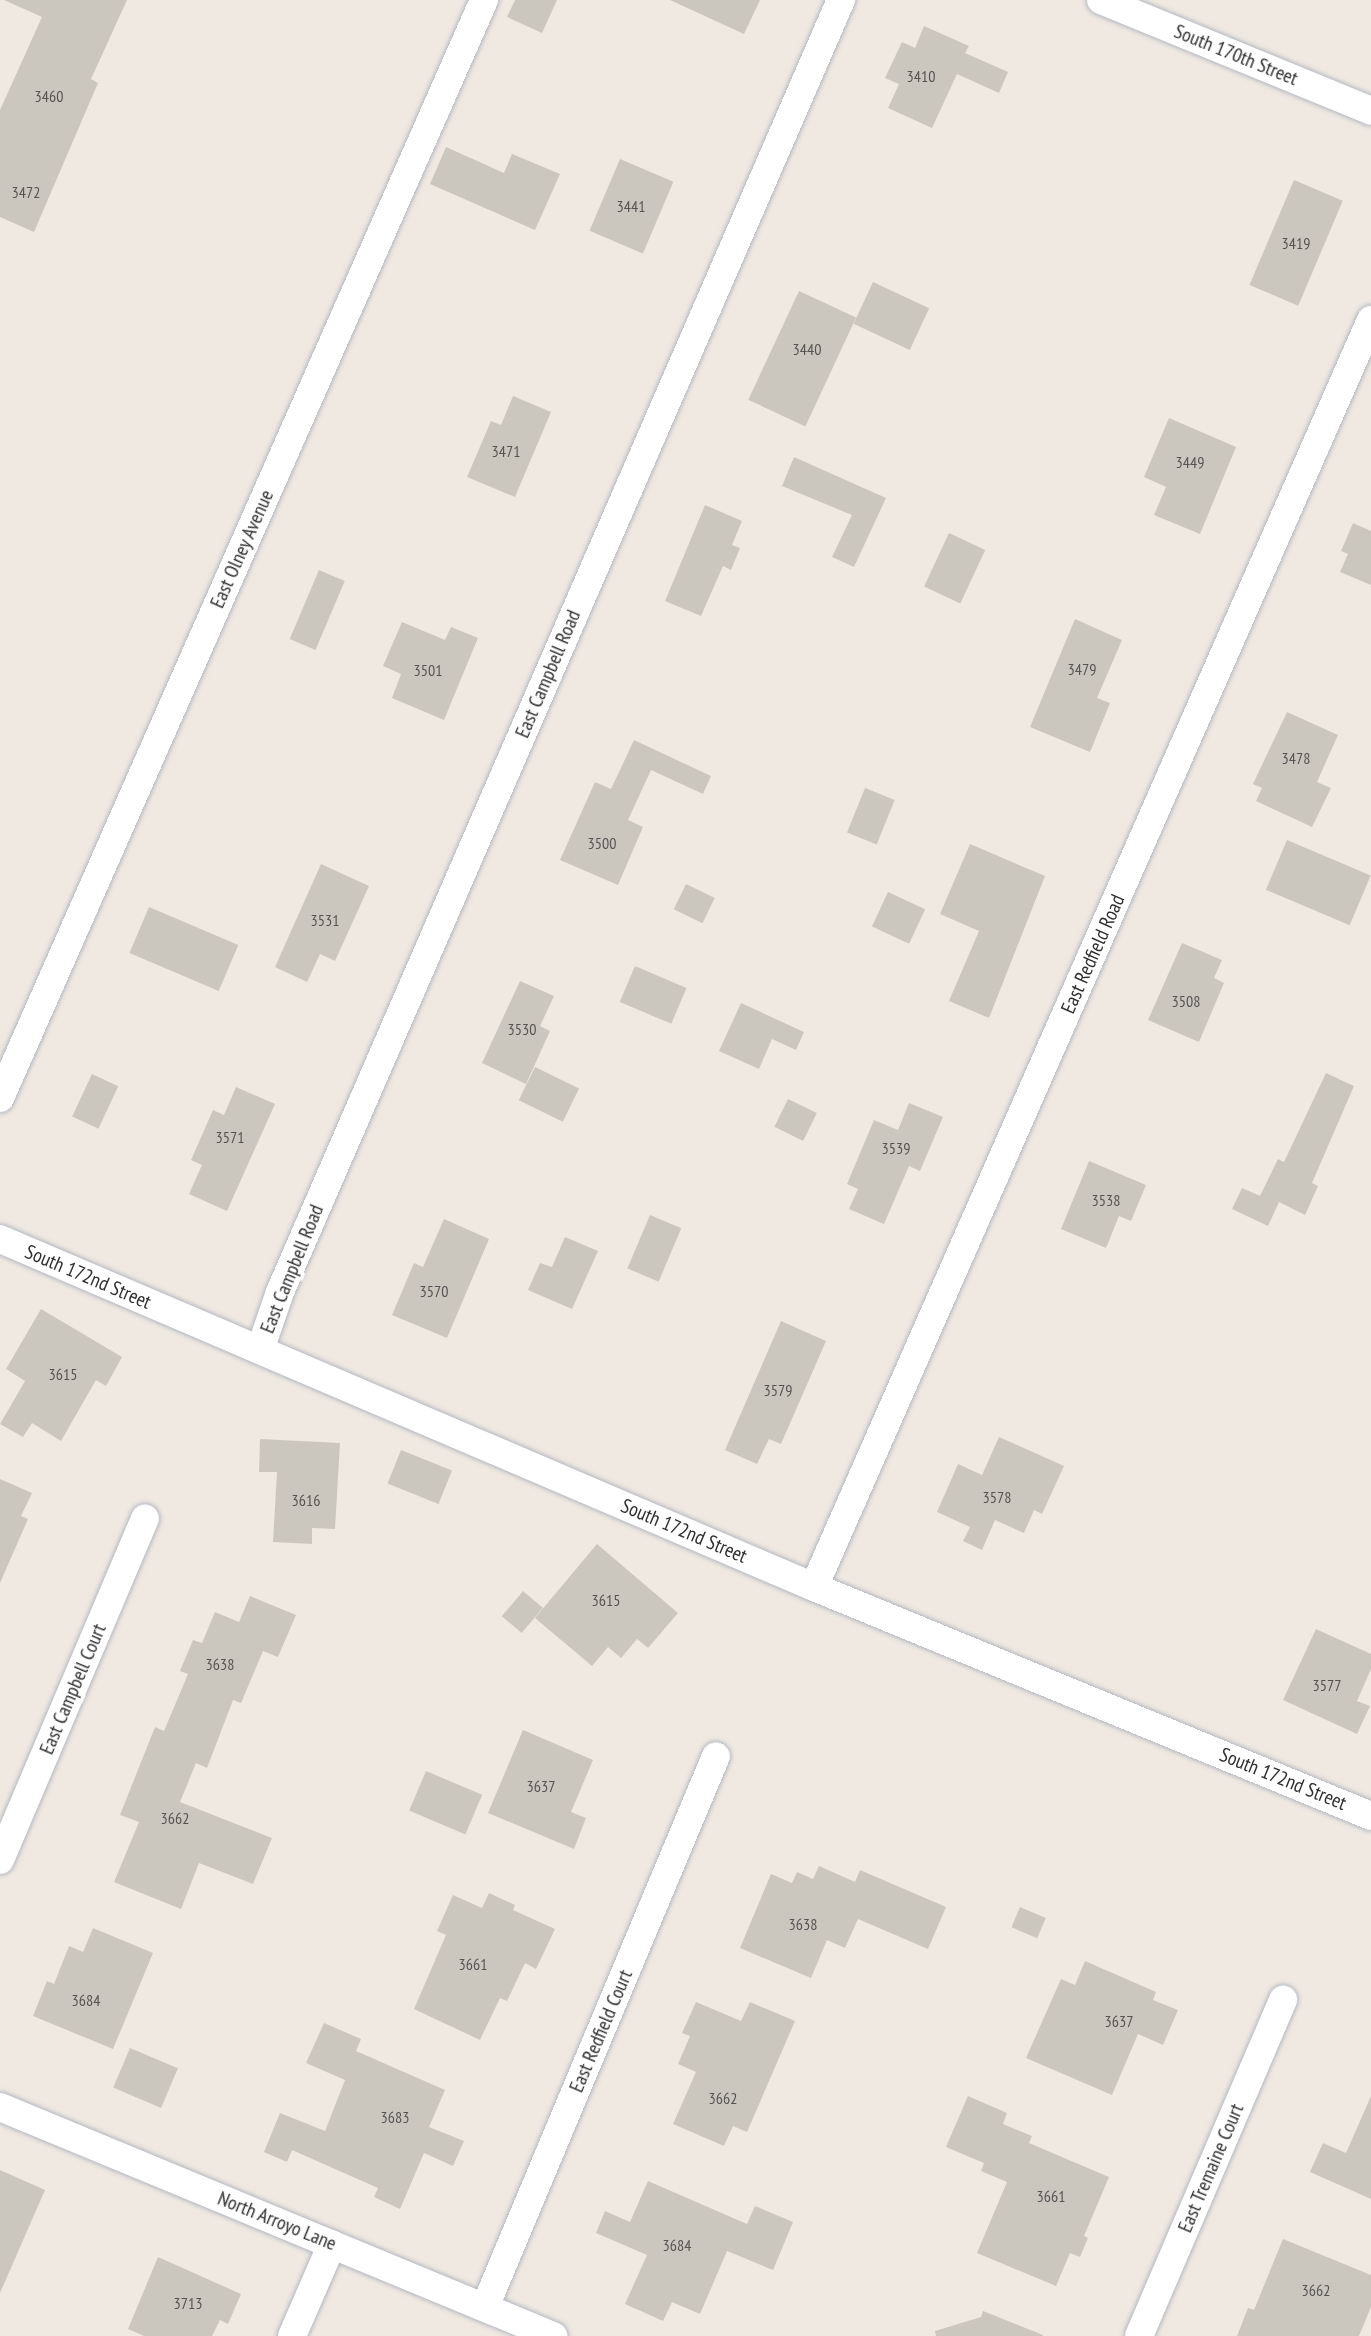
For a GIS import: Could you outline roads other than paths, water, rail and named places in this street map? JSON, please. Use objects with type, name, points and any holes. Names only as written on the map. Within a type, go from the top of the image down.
[{"type":"street","name":"East Olney Avenue","points":[[0,1098],[484,0]]},
{"type":"street","name":"East Campbell Road","points":[[260,1350],[280,1292],[841,0]]},
{"type":"street","name":"South 170th Street","points":[[1101,0],[1371,111]]},
{"type":"street","name":"East Redfield Road","points":[[814,1587],[1371,320]]},
{"type":"street","name":"South 172nd Street","points":[[0,1239],[814,1587],[1371,1816]]},
{"type":"street","name":"East Campbell Court","points":[[0,1860],[145,1518]]},
{"type":"street","name":"East Redfield Court","points":[[485,2307],[716,1756]]},
{"type":"street","name":"East Tremaine Court","points":[[1139,2336],[1283,2000]]},
{"type":"street","name":"North Arroyo Lane","points":[[0,2107],[553,2336]]},
{"type":"street","points":[[292,2336],[332,2244]]}]
